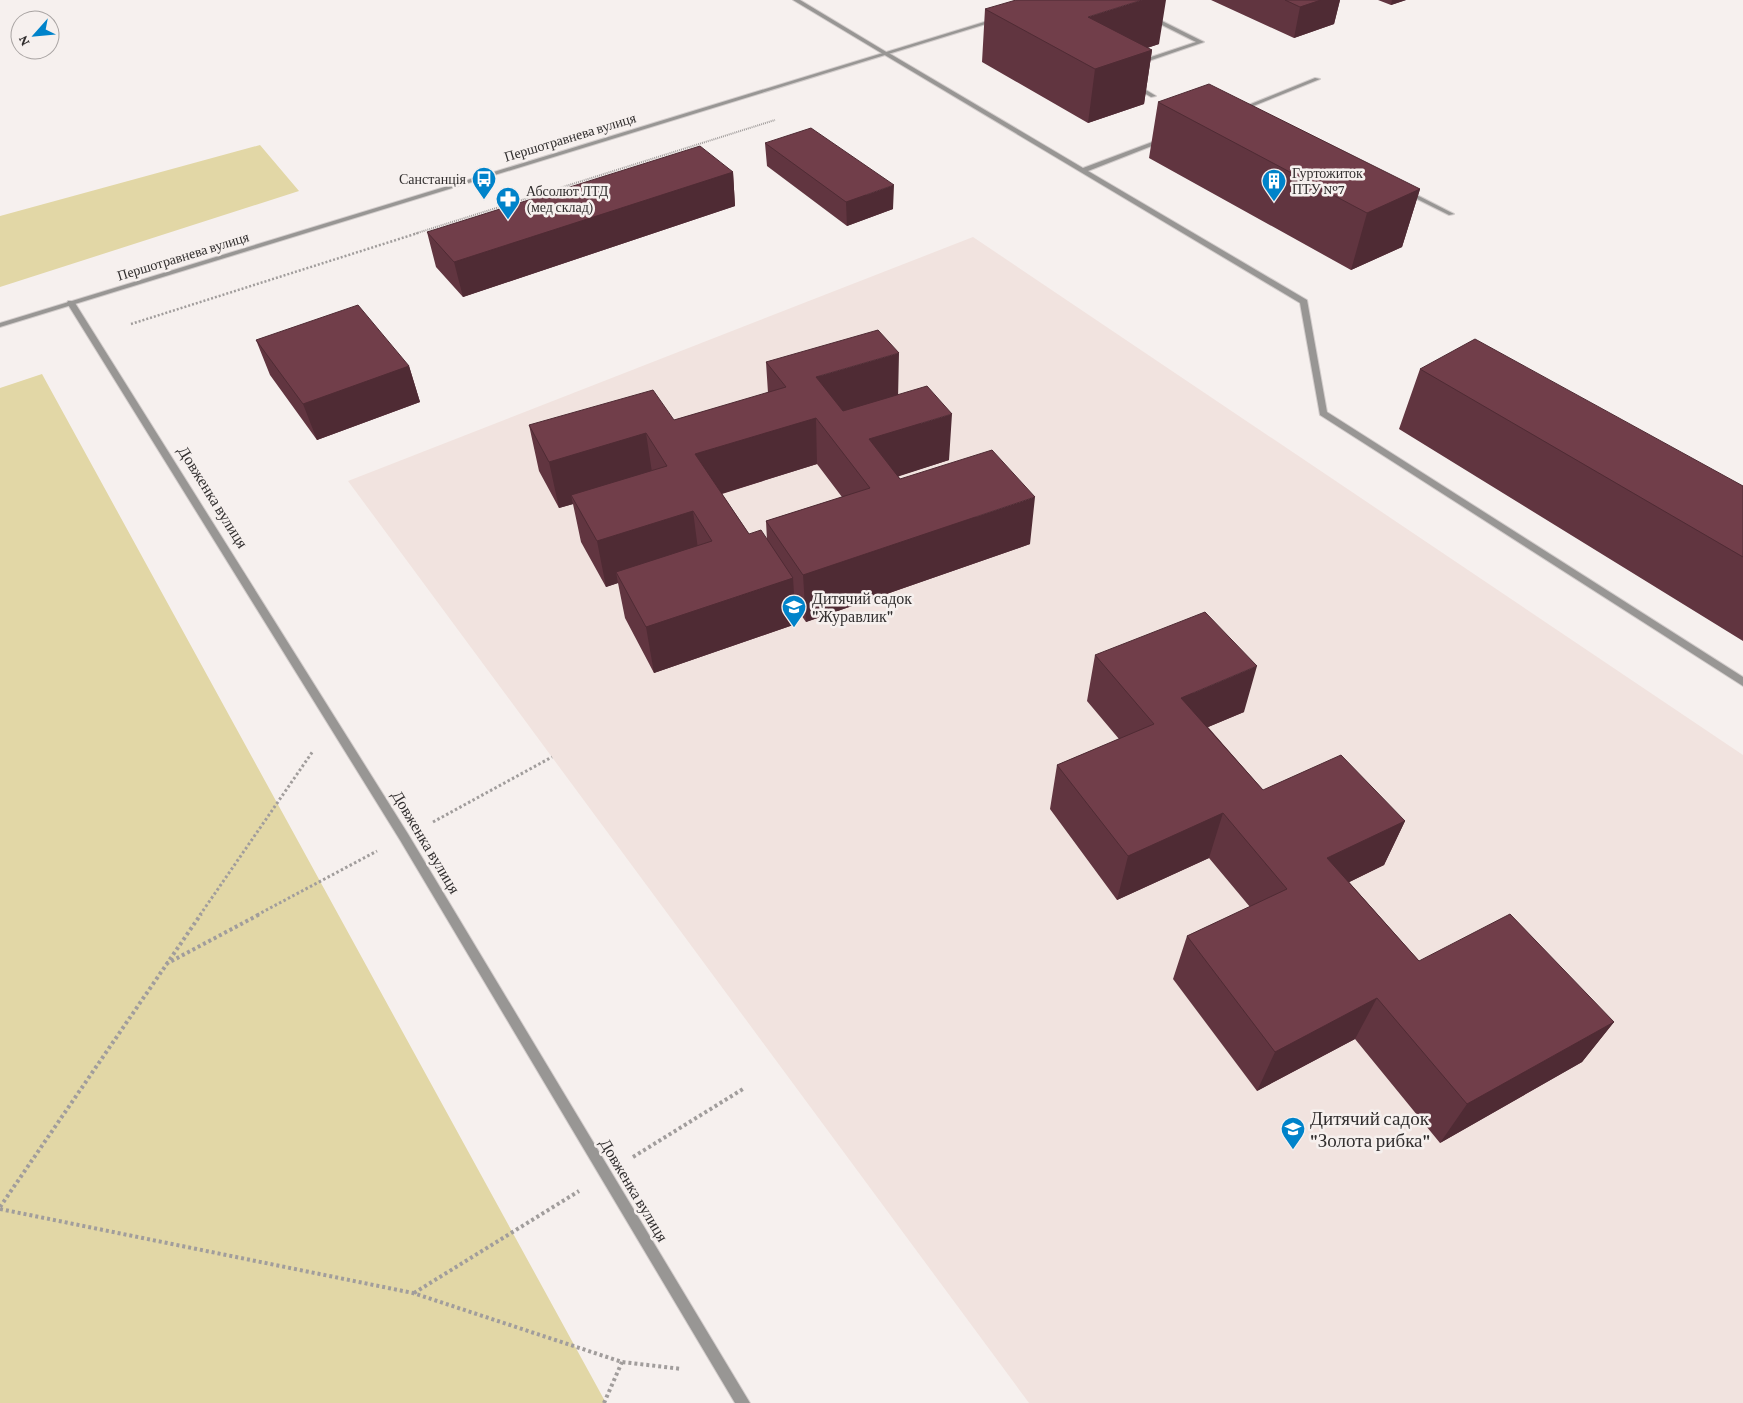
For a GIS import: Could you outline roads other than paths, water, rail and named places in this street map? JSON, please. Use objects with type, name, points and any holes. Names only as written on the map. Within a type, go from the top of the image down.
[{"type":"street","points":[[796,0],[1304,302],[1323,413],[1743,682]]},
{"type":"street","points":[[1128,66],[1201,42],[1142,13]]},
{"type":"street","name":"Першотравнева вулиця","points":[[0,325],[1006,17]]},
{"type":"street","points":[[1232,113],[1317,79]]},
{"type":"street","points":[[1127,82],[1153,96]]},
{"type":"street","points":[[1240,109],[1249,114]]},
{"type":"street","points":[[1082,171],[1170,136]]},
{"type":"street","points":[[1398,188],[1451,214]]},
{"type":"street","name":"Довженка вулиця","points":[[71,303],[334,722],[743,1403]]},
{"type":"place","name":"Санстанція","points":[[484,200]]},
{"type":"place","name":"Гуртожиток ПТУ №7","points":[[1274,202]]},
{"type":"place","name":"Абсолют ЛТД (мед склад)","points":[[508,220]]},
{"type":"place","name":"Дитячий садок \"Журавлик\"","points":[[794,628]]},
{"type":"place","name":"Дитячий садок \"Золота рибка\"","points":[[1293,1150]]}]
